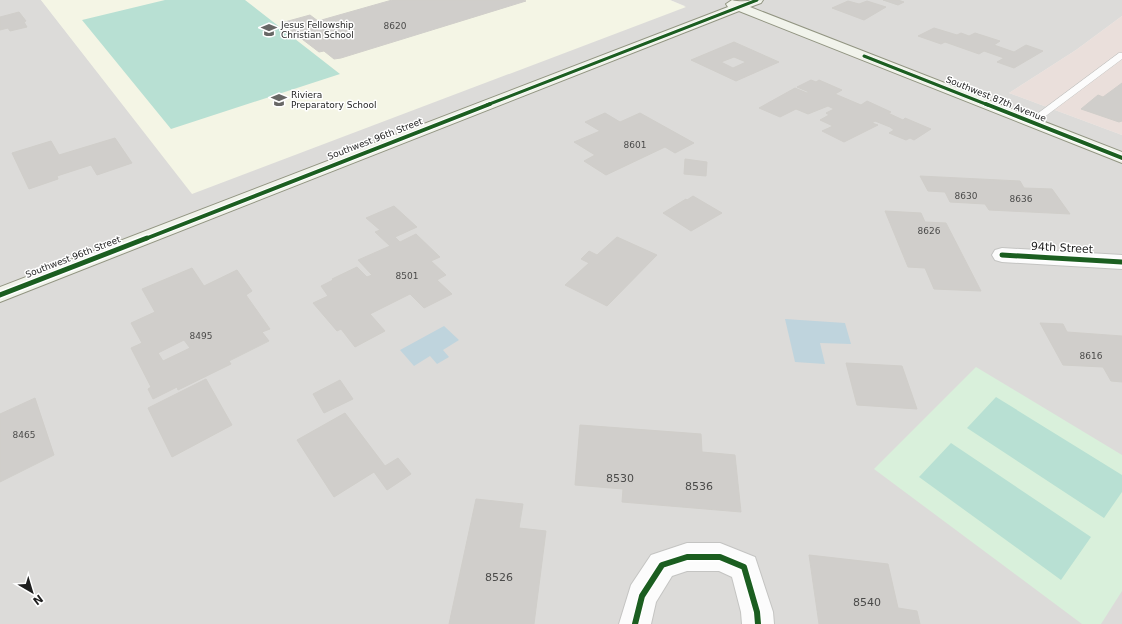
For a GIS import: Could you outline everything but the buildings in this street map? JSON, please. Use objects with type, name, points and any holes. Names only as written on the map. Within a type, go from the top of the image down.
[{"type":"street","name":"Southwest 87th Avenue","points":[[722,0],[1122,158]]},
{"type":"street","name":"Southwest 96th Street","points":[[0,295],[757,0]]},
{"type":"street","name":"94th Street","points":[[1002,255],[1122,262]]},
{"type":"street","points":[[635,624],[642,596],[662,565],[687,557],[720,557],[744,567],[757,612],[758,624]]},
{"type":"lane","points":[[1032,122],[1122,56]]},
{"type":"shaded area","points":[[0,0],[41,0],[192,193],[685,6],[670,0],[1122,0],[1122,16],[1076,50],[1009,93],[1122,135],[1122,624],[0,624]]},
{"type":"shaded area","name":"Riviera Preparatory School","points":[[41,0],[670,0],[686,7],[192,194]]},
{"type":"shaded area","points":[[1122,16],[1122,135],[1009,93],[1076,50]]},
{"type":"green space","points":[[165,0],[245,0],[340,74],[171,129],[82,20]]},
{"type":"green space","points":[[976,367],[1122,455],[1122,591],[1101,624],[1082,624],[874,469]]},
{"type":"green space","points":[[996,397],[1122,475],[1122,492],[1104,518],[967,428]]},
{"type":"green space","points":[[951,443],[1091,537],[1061,580],[919,477]]},
{"type":"water","points":[[785,319],[845,323],[851,344],[820,343],[825,364],[795,362]]},
{"type":"water","points":[[444,326],[459,340],[443,350],[449,357],[437,364],[430,356],[414,366],[400,350]]},
{"type":"cycle path","points":[[0,295],[757,0]]},
{"type":"cycle path","points":[[864,56],[1122,158]]},
{"type":"cycle path","points":[[1002,255],[1122,262]]},
{"type":"cycle path","points":[[635,624],[642,596],[662,565],[687,557],[720,557],[744,567],[757,612],[758,624]]},
{"type":"place","name":"Jesus Fellowship Christian School","points":[[269,30]]},
{"type":"place","name":"Riviera Preparatory School","points":[[279,100]]}]
